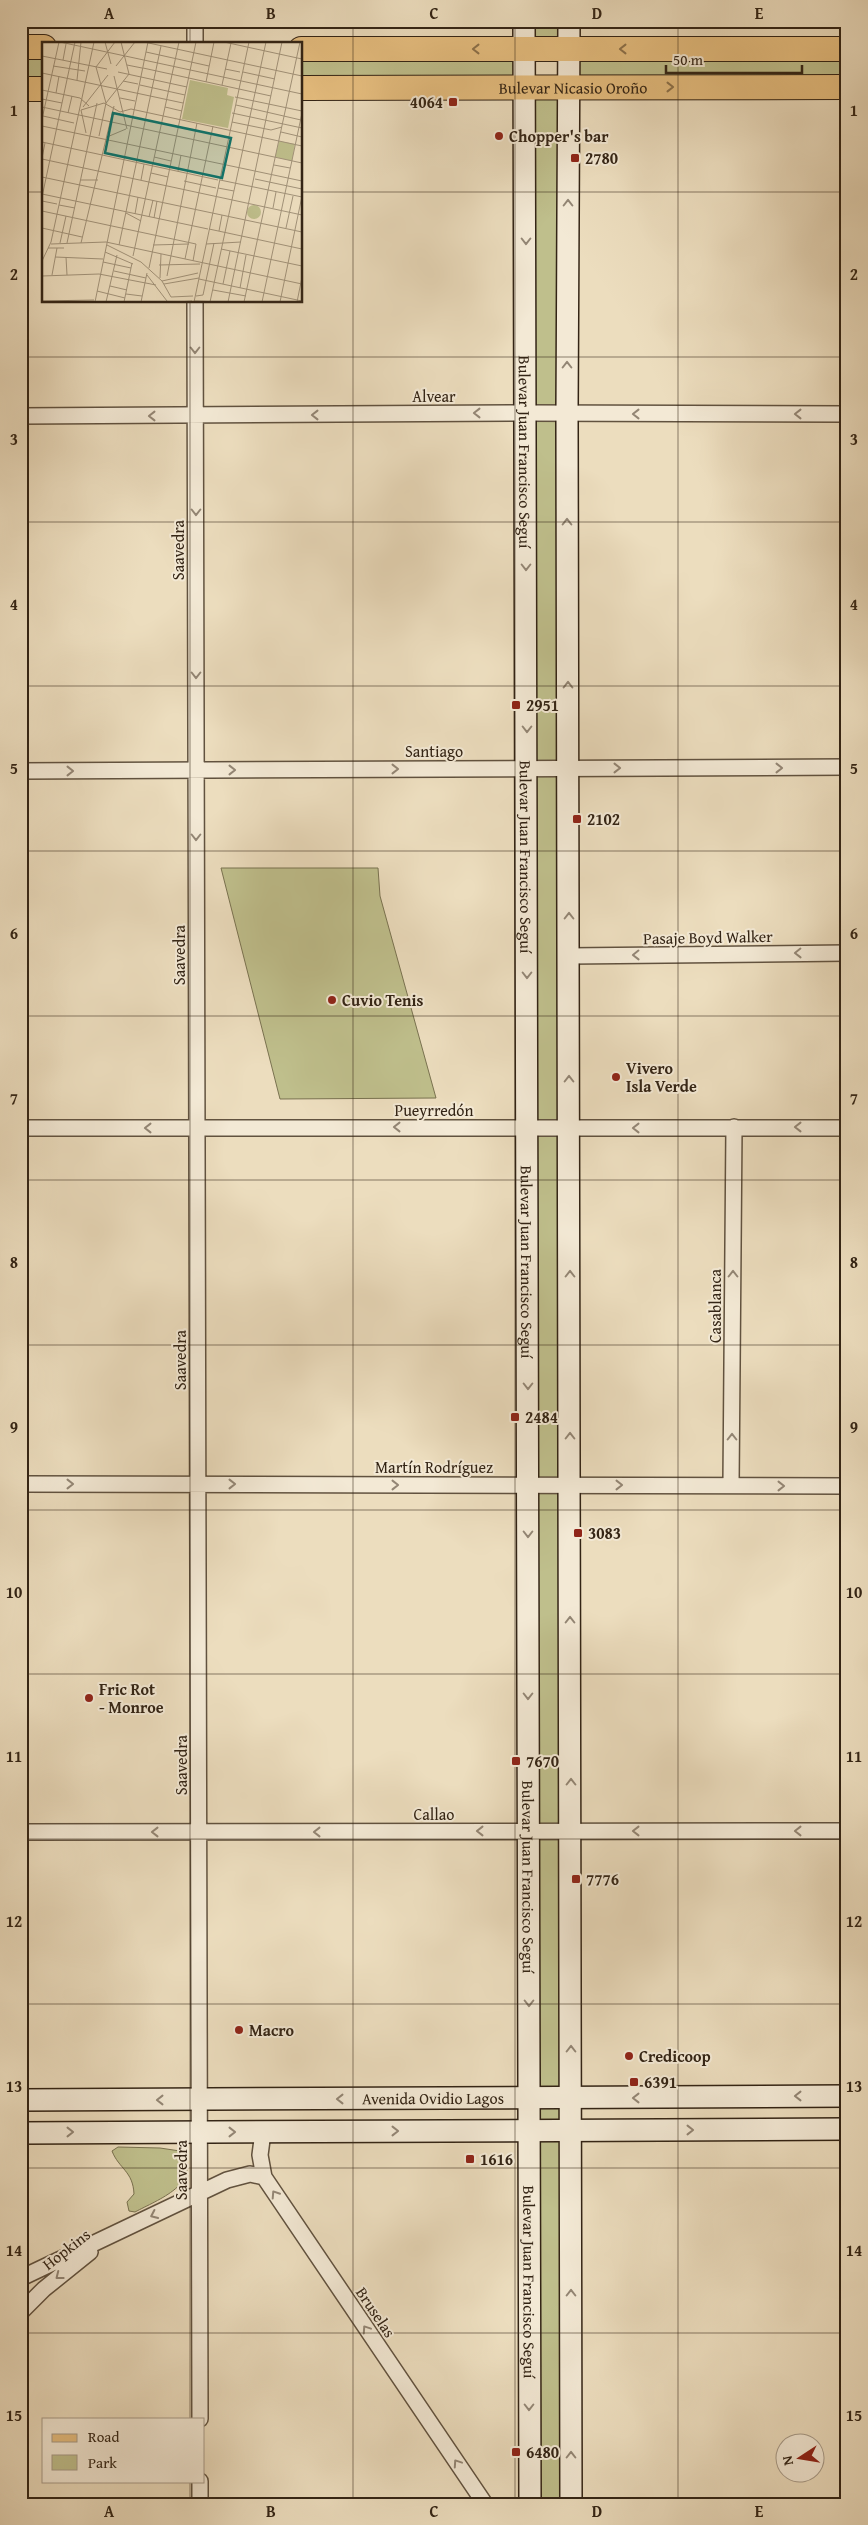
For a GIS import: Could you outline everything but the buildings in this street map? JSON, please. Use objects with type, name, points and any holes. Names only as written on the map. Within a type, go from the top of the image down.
[{"type":"main road","name":"Bulevar Juan Francisco Seguí","points":[[524,21],[526,88],[530,2504]]},
{"type":"main road","points":[[569,21],[567,414],[570,1128],[571,2504]]},
{"type":"main road","points":[[21,47],[42,47]]},
{"type":"main road","points":[[302,49],[847,49]]},
{"type":"main road","name":"Bulevar Nicasio Oroño","points":[[302,88],[847,87]]},
{"type":"main road","points":[[21,89],[42,89]]},
{"type":"main road","name":"Avenida Ovidio Lagos","points":[[21,2100],[847,2096]]},
{"type":"main road","name":"Avenida Ovidio Lagos","points":[[21,2133],[847,2129]]},
{"type":"street","points":[[195,21],[195,42]]},
{"type":"street","name":"Saavedra","points":[[195,302],[200,2418]]},
{"type":"street","name":"Alvear","points":[[21,416],[526,413],[847,414]]},
{"type":"street","name":"Santiago","points":[[21,771],[847,767]]},
{"type":"street","name":"Pasaje Boyd Walker","points":[[569,956],[847,953]]},
{"type":"street","name":"Casablanca","points":[[731,1485],[734,1127]]},
{"type":"street","name":"Pueyrredón","points":[[21,1128],[847,1128]]},
{"type":"street","name":"Martín Rodríguez","points":[[21,1484],[847,1486]]},
{"type":"street","name":"Callao","points":[[21,1832],[847,1831]]},
{"type":"street","name":"Bruselas","points":[[262,2132],[260,2155],[264,2177],[485,2504]]},
{"type":"street","points":[[21,2278],[227,2180],[250,2174],[264,2177]]},
{"type":"street","name":"Hopkins","points":[[21,2312],[44,2289],[111,2235]]},
{"type":"street","points":[[200,2482],[200,2504]]},
{"type":"green space","points":[[524,21],[569,21],[569,49],[847,49],[847,87],[569,87],[571,2504],[530,2504],[526,88],[302,88],[302,49],[524,49]],"holes":[[[525,49],[569,50],[568,87],[526,88]]]},
{"type":"green space","points":[[21,47],[42,47],[42,89],[21,89]]},
{"type":"green space","name":"Cuvio Tenis","points":[[221,868],[378,868],[380,896],[436,1098],[280,1099]]},
{"type":"green space","points":[[118,2147],[160,2148],[180,2151],[186,2162],[187,2172],[183,2181],[165,2196],[135,2212],[129,2211],[127,2202],[134,2194],[133,2186],[112,2151]]},
{"type":"place","name":"4064","points":[[453,102]]},
{"type":"place","name":"Chopper's bar","points":[[499,136]]},
{"type":"place","name":"2780","points":[[575,158]]},
{"type":"place","name":"2951","points":[[516,705]]},
{"type":"place","name":"2102","points":[[577,819]]},
{"type":"place","name":"Cuvio Tenis","points":[[332,1000]]},
{"type":"place","name":"Vivero Isla Verde","points":[[616,1077]]},
{"type":"place","name":"2484","points":[[515,1417]]},
{"type":"place","name":"3083","points":[[578,1533]]},
{"type":"place","name":"Fric Rot - Monroe","points":[[89,1698]]},
{"type":"place","name":"7670","points":[[516,1761]]},
{"type":"place","name":"7776","points":[[576,1879]]},
{"type":"place","name":"Macro","points":[[239,2030]]},
{"type":"place","name":"Credicoop","points":[[629,2056]]},
{"type":"place","name":"6391","points":[[634,2082]]},
{"type":"place","name":"1616","points":[[470,2159]]},
{"type":"place","name":"6480","points":[[516,2452]]}]
